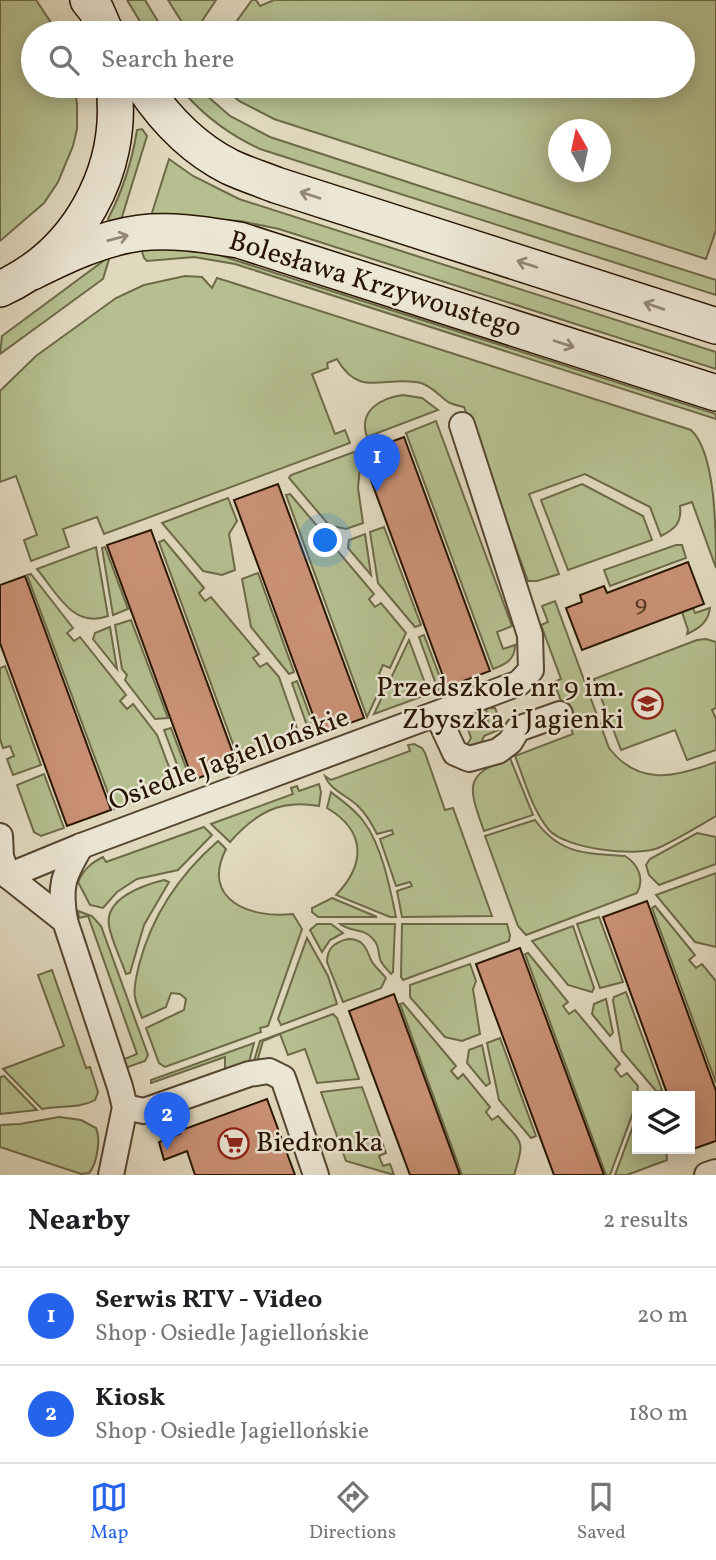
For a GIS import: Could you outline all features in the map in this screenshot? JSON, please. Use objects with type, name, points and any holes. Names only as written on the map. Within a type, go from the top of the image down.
[{"type":"main road","points":[[13,285],[73,233],[91,206],[109,162],[114,141],[115,98]]},
{"type":"main road","points":[[151,98],[162,114],[193,143],[229,166],[276,185],[716,327]]},
{"type":"main road","name":"Bolesława Krzywoustego","points":[[13,285],[85,248],[140,233],[190,234],[239,240],[716,393]]},
{"type":"street","name":"Osiedle Jagiellońskie","points":[[3,863],[81,846],[519,683],[531,670],[530,635],[462,425]]},
{"type":"street","points":[[437,714],[455,753],[469,759],[498,751],[510,742],[518,729],[560,714]]},
{"type":"street","points":[[0,836],[3,863],[65,921]]},
{"type":"street","points":[[81,846],[64,874],[61,895],[65,921],[125,1107],[111,1175]]},
{"type":"street","points":[[125,1107],[144,1111],[249,1074],[269,1071],[283,1078],[316,1175]]},
{"type":"street","points":[[707,1175],[716,1172]]},
{"type":"green space","points":[[0,0],[36,0],[50,21],[21,21],[21,98],[76,98],[77,129],[58,182],[44,203],[0,241]]},
{"type":"green space","points":[[127,0],[145,0],[158,21],[140,21]]},
{"type":"green space","points":[[168,0],[216,0],[202,21],[181,21]]},
{"type":"green space","points":[[252,0],[256,0],[260,6],[274,0],[716,0],[716,230],[706,259],[274,119],[236,98],[695,98],[695,21],[237,21]]},
{"type":"green space","points":[[189,98],[210,98],[230,116],[270,137],[716,280],[716,295],[260,149],[221,127]]},
{"type":"green space","points":[[142,129],[147,136],[121,220],[110,222],[108,219],[126,176],[137,130]]},
{"type":"green space","points":[[169,159],[193,176],[239,199],[716,352],[716,369],[279,229],[240,221],[151,216]]},
{"type":"green space","points":[[141,248],[200,250],[219,255],[716,414],[716,419],[235,264],[194,257],[147,261]]},
{"type":"green space","points":[[110,256],[103,279],[0,354],[2,336]]},
{"type":"green space","points":[[185,276],[202,277],[212,288],[217,278],[691,430],[699,441],[710,474],[715,515],[716,568],[692,502],[680,506],[677,525],[661,536],[650,507],[585,474],[529,494],[559,574],[528,581],[464,407],[448,402],[421,383],[375,383],[355,379],[337,359],[327,363],[328,368],[312,374],[335,434],[345,430],[350,443],[104,534],[97,517],[63,529],[69,547],[31,561],[24,540],[37,535],[16,476],[0,482],[0,391],[36,356],[116,298],[144,285]]},
{"type":"green space","points":[[403,395],[422,398],[438,410],[367,437],[366,420],[373,407],[386,399]]},
{"type":"green space","points":[[436,421],[512,626],[497,632],[503,649],[515,645],[513,654],[506,663],[493,669],[406,433]]},
{"type":"green space","points":[[354,452],[360,468],[358,488],[363,523],[346,529],[329,525],[289,478]]},
{"type":"green space","points":[[582,484],[643,516],[652,540],[568,570],[541,500]]},
{"type":"green space","points":[[290,494],[324,534],[318,539],[325,547],[331,543],[374,594],[369,599],[375,607],[381,603],[406,633],[390,668],[383,665],[379,674],[385,678],[367,717],[286,495]]},
{"type":"green space","points":[[228,498],[237,521],[229,534],[235,570],[222,575],[203,571],[162,523]]},
{"type":"green space","points":[[384,527],[421,625],[415,627],[378,583],[370,532]]},
{"type":"green space","points":[[365,534],[371,575],[348,548],[349,540]]},
{"type":"green space","points":[[164,540],[204,588],[199,593],[205,601],[211,597],[259,654],[253,658],[260,667],[267,663],[279,677],[300,737],[299,742],[240,763],[159,542]]},
{"type":"green space","points":[[682,545],[686,558],[610,586],[604,570]]},
{"type":"green space","points":[[96,547],[108,616],[96,619],[75,613],[59,598],[37,569]]},
{"type":"green space","points":[[105,547],[128,609],[113,615],[102,548]]},
{"type":"green space","points":[[258,573],[294,672],[289,674],[251,627],[242,579]]},
{"type":"green space","points":[[31,574],[73,628],[67,633],[74,641],[80,637],[126,695],[120,701],[127,709],[133,704],[157,735],[175,783],[172,788],[114,809],[27,575]]},
{"type":"green space","points":[[555,601],[609,748],[633,769],[645,774],[687,772],[716,762],[716,816],[658,848],[634,852],[602,850],[570,842],[558,837],[543,822],[533,804],[515,756],[573,734],[554,682],[561,679],[541,625],[548,622],[542,606]]},
{"type":"green space","points":[[693,608],[695,613],[710,608],[703,624],[687,634],[682,612]]},
{"type":"green space","points":[[131,620],[168,718],[155,719],[125,680],[127,675],[122,669],[115,625]]},
{"type":"green space","points":[[110,627],[117,669],[93,639],[95,633]]},
{"type":"green space","points":[[424,635],[444,688],[438,690],[419,637]]},
{"type":"green space","points":[[706,639],[716,642],[716,708],[712,710],[716,719],[716,750],[687,760],[675,730],[621,750],[594,679]]},
{"type":"green space","points":[[409,640],[429,694],[374,714]]},
{"type":"green space","points":[[5,666],[41,765],[13,775],[7,759],[14,756],[10,746],[3,748],[0,739],[0,668]]},
{"type":"green space","points":[[297,681],[317,735],[311,737],[292,683]]},
{"type":"green space","points":[[486,708],[495,708],[503,728],[484,736],[477,753],[467,745],[471,738],[468,729],[488,722]]},
{"type":"green space","points":[[171,728],[191,781],[184,783],[164,730]]},
{"type":"green space","points":[[414,744],[425,753],[445,810],[453,808],[492,916],[402,917],[397,891],[412,886],[410,882],[396,886],[380,839],[393,834],[392,830],[377,834],[361,809],[335,789],[325,776],[331,780],[410,751],[408,745]]},
{"type":"green space","points":[[510,758],[533,815],[484,831],[475,804],[473,785],[484,771]]},
{"type":"green space","points":[[44,774],[64,828],[41,836],[34,832],[17,785]]},
{"type":"green space","points":[[319,784],[319,806],[292,805],[269,810],[249,823],[230,842],[211,824],[293,794],[291,788],[297,786],[299,791]]},
{"type":"green space","points":[[331,792],[357,813],[376,843],[396,917],[336,895],[353,872],[357,848],[349,827],[327,808]]},
{"type":"green space","points":[[535,820],[554,840],[564,846],[586,853],[625,856],[639,872],[637,893],[526,935],[518,926],[485,836]]},
{"type":"green space","points":[[204,827],[212,835],[178,870],[137,879],[117,892],[103,908],[90,905],[78,882],[85,870],[95,862],[103,857],[106,862]]},
{"type":"green space","points":[[697,833],[716,837],[716,864],[659,885],[649,875],[646,865],[650,859]]},
{"type":"green space","points":[[218,841],[226,849],[220,867],[220,881],[225,893],[234,903],[261,913],[293,914],[302,929],[268,1026],[260,1028],[261,1032],[165,1067],[159,1063],[146,1028],[184,1010],[186,999],[180,994],[171,993],[166,1007],[142,1018],[135,993],[139,965],[151,929],[169,897],[191,868]]},
{"type":"green space","points":[[716,873],[716,947],[695,942],[656,895]]},
{"type":"green space","points":[[164,880],[169,882],[144,925],[130,973],[126,974],[110,932],[109,916],[119,900],[127,894]]},
{"type":"green space","points":[[332,898],[377,917],[318,917],[312,912],[312,908]]},
{"type":"green space","points":[[655,906],[695,955],[689,960],[696,968],[702,964],[716,981],[716,1083],[652,908]]},
{"type":"green space","points":[[78,911],[92,916],[101,926],[148,1055],[145,1061],[125,1068],[122,1060],[137,1054],[88,916],[79,918]]},
{"type":"green space","points":[[599,917],[623,982],[600,988],[577,924]]},
{"type":"green space","points":[[317,924],[331,924],[343,933],[330,940],[322,952],[310,930]]},
{"type":"green space","points":[[340,924],[395,924],[393,972],[391,974],[382,963],[372,938]]},
{"type":"green space","points":[[402,924],[507,924],[510,935],[509,941],[403,980]]},
{"type":"green space","points":[[573,926],[594,988],[592,992],[568,985],[532,941]]},
{"type":"green space","points":[[307,938],[328,976],[337,1004],[281,1025],[278,1019]]},
{"type":"green space","points":[[348,939],[357,940],[363,945],[372,962],[386,978],[381,988],[343,1002],[327,957],[333,946]]},
{"type":"green space","points":[[528,953],[568,1002],[563,1006],[569,1014],[575,1010],[620,1064],[615,1069],[621,1077],[627,1073],[638,1086],[637,1091],[632,1091],[632,1115],[610,1175],[606,1175],[525,954]]},
{"type":"green space","points":[[470,964],[476,981],[473,989],[480,1034],[462,1041],[445,1037],[410,997],[410,985]]},
{"type":"green space","points":[[52,970],[86,1068],[90,1067],[98,1092],[95,1100],[89,1103],[42,1109],[3,1069],[64,1046],[38,975]]},
{"type":"green space","points":[[626,992],[662,1090],[656,1091],[622,1051],[614,997]]},
{"type":"green space","points":[[606,999],[613,1033],[610,1036],[592,1014],[594,1004]]},
{"type":"green space","points":[[403,1003],[456,1066],[451,1071],[458,1079],[463,1074],[490,1107],[486,1112],[492,1120],[498,1116],[517,1137],[521,1147],[514,1175],[462,1175],[400,1004]]},
{"type":"green space","points":[[333,1014],[337,1018],[359,1079],[317,1083],[305,1049],[288,1055],[280,1034],[263,1041],[257,1062],[253,1064],[260,1041]]},
{"type":"green space","points":[[500,1038],[536,1136],[531,1138],[499,1100],[487,1043]]},
{"type":"green space","points":[[254,1043],[248,1066],[225,1074],[225,1057],[151,1083],[151,1080]]},
{"type":"green space","points":[[482,1045],[490,1083],[486,1086],[467,1063],[469,1050]]},
{"type":"green space","points":[[4,1076],[37,1110],[0,1114],[0,1077]]},
{"type":"green space","points":[[362,1087],[386,1153],[379,1156],[383,1166],[390,1164],[394,1175],[346,1161],[321,1092]]},
{"type":"green space","points":[[59,1117],[81,1120],[96,1128],[97,1151],[89,1173],[81,1174],[0,1147],[0,1125]]},
{"type":"green space","points":[[632,1129],[632,1154],[666,1154],[667,1160],[627,1175],[615,1175]]},
{"type":"building","points":[[404,437],[490,671],[447,687],[361,453]]},
{"type":"building","points":[[278,484],[364,718],[320,734],[234,500]]},
{"type":"building","points":[[151,530],[237,764],[193,780],[107,545]]},
{"type":"building","points":[[688,562],[704,604],[582,650],[566,608],[582,602],[580,595],[604,586],[607,593]]},
{"type":"building","points":[[25,576],[111,810],[67,826],[0,643],[0,585]]},
{"type":"building","points":[[647,901],[716,1091],[716,1141],[695,1148],[695,1091],[666,1091],[603,917]]},
{"type":"building","points":[[520,948],[604,1175],[554,1175],[476,964]]},
{"type":"building","points":[[394,994],[460,1175],[410,1175],[349,1011]]},
{"type":"building","name":"Biedronka","points":[[267,1099],[295,1175],[195,1175],[187,1151],[164,1160],[159,1142],[180,1134],[179,1131]]},
{"type":"place","name":"Serwis RTV - Video","points":[[377,492]]},
{"type":"place","name":"Przedszkole nr 9 im. Zbyszka i Jagienki","points":[[647,704]]},
{"type":"place","name":"Biedronka","points":[[233,1143]]},
{"type":"place","name":"Kiosk","points":[[167,1150]]}]
